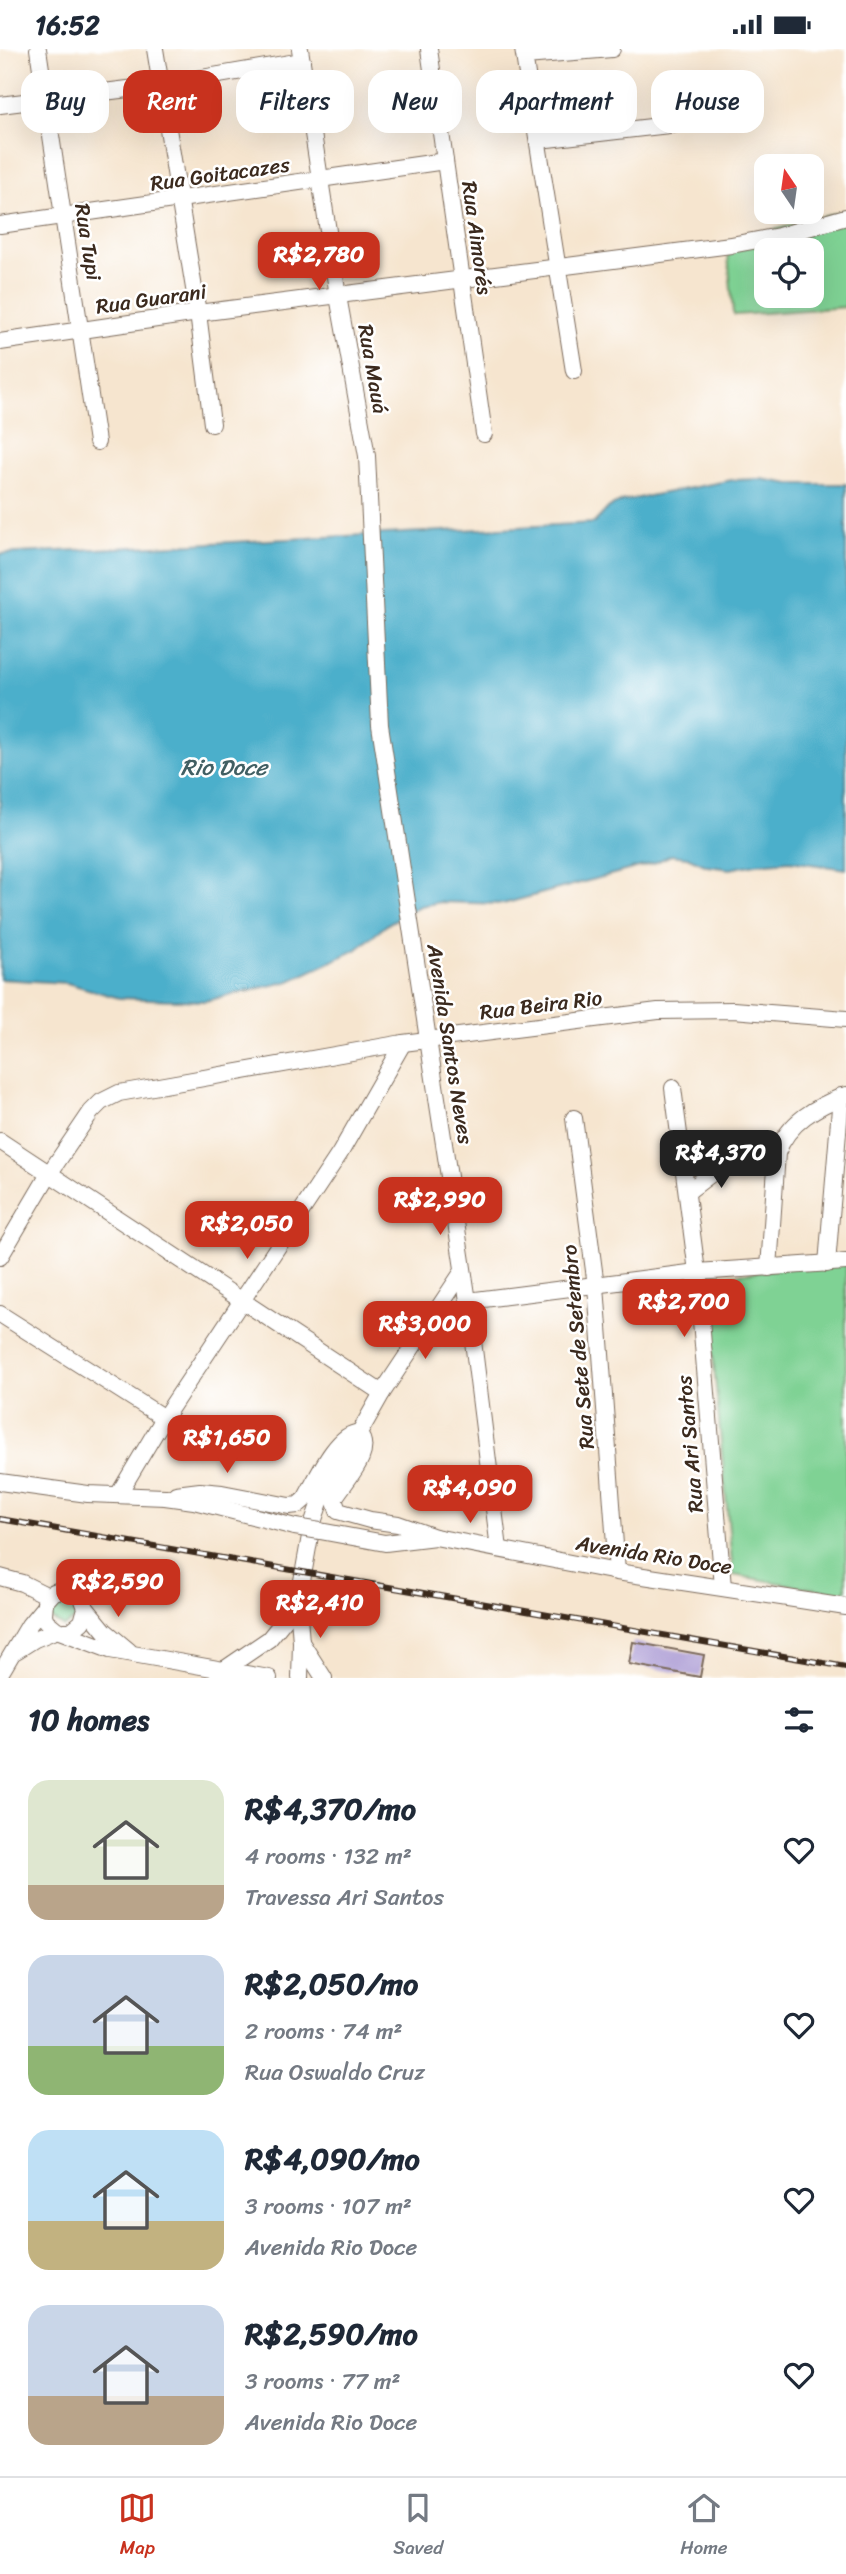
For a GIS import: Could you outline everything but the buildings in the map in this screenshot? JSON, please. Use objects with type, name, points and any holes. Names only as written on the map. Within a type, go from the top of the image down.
[{"type":"street","name":"Rua Tupi","points":[[38,49],[41,70]]},
{"type":"street","points":[[155,49],[158,70]]},
{"type":"street","name":"Rua Aimorés","points":[[429,49],[484,434]]},
{"type":"street","points":[[574,372],[524,53],[612,49]]},
{"type":"street","points":[[222,72],[301,55]]},
{"type":"street","name":"Rua Mauá","points":[[301,55],[366,456],[380,725],[410,921]]},
{"type":"street","points":[[0,105],[21,103]]},
{"type":"street","points":[[539,140],[651,127]]},
{"type":"street","name":"Rua Tupi","points":[[51,133],[97,442]]},
{"type":"street","points":[[167,133],[198,313],[212,424]]},
{"type":"street","name":"Rua Goitacazes","points":[[0,225],[321,181],[445,161]]},
{"type":"street","name":"Rua Guarani","points":[[0,342],[198,313],[731,245],[779,236],[846,217]]},
{"type":"street","name":"Avenida Santos Neves","points":[[410,921],[468,1301],[499,1549]]},
{"type":"street","name":"Rua Beira Rio","points":[[49,1174],[90,1112],[101,1102],[119,1093],[403,1043],[690,1010],[846,1019]]},
{"type":"street","points":[[118,1495],[164,1418],[340,1153],[403,1043]]},
{"type":"street","name":"Rua Ari Santos","points":[[673,1089],[697,1272],[723,1587]]},
{"type":"street","points":[[827,1264],[844,1095]]},
{"type":"street","points":[[769,1268],[777,1153],[782,1139],[799,1120],[844,1095]]},
{"type":"street","name":"Rua Sete de Setembro","points":[[574,1118],[596,1286],[617,1572]]},
{"type":"street","points":[[0,1141],[382,1393]]},
{"type":"street","points":[[687,1192],[732,1158]]},
{"type":"street","points":[[0,1257],[49,1174]]},
{"type":"street","points":[[468,1301],[697,1272],[846,1262]]},
{"type":"street","points":[[300,1678],[298,1602],[312,1525],[320,1502],[382,1393],[463,1271]]},
{"type":"street","points":[[0,1314],[164,1418]]},
{"type":"street","points":[[358,1433],[364,1441],[363,1451],[359,1462],[335,1496],[335,1507],[343,1513],[398,1524],[435,1537]]},
{"type":"street","points":[[165,1497],[200,1491],[289,1506],[298,1505],[305,1499],[339,1442],[348,1434],[358,1433]]},
{"type":"street","name":"Avenida Rio Doce","points":[[0,1482],[88,1494],[194,1501],[295,1527],[385,1543],[435,1537],[617,1572],[846,1607]]},
{"type":"street","points":[[0,1577],[22,1583],[46,1602]]},
{"type":"street","points":[[0,1674],[29,1625],[46,1602],[61,1589],[68,1588],[81,1595],[86,1608],[113,1640],[129,1651]]},
{"type":"street","points":[[46,1602],[46,1621],[60,1631],[97,1647],[129,1651],[227,1674],[269,1678]]},
{"type":"street","points":[[227,1674],[269,1639],[298,1602]]},
{"type":"street","points":[[14,1653],[35,1639],[60,1631],[71,1631],[82,1622],[86,1608]]},
{"type":"street","points":[[301,1641],[324,1678]]},
{"type":"green space","points":[[846,210],[846,307],[735,315],[727,243],[796,224],[824,224],[824,216]]},
{"type":"green space","points":[[846,1260],[846,1594],[733,1575],[706,1278]]},
{"type":"green space","points":[[74,1596],[81,1615],[64,1627],[50,1618],[53,1598]]},
{"type":"water","name":"Rio Doce","points":[[761,479],[791,484],[846,484],[846,869],[790,861],[730,869],[707,866],[687,857],[671,855],[654,863],[503,904],[441,902],[420,906],[389,923],[356,950],[290,981],[205,1001],[119,998],[67,983],[0,979],[0,554],[594,523],[609,507],[623,501],[732,480]]},
{"type":"railway","points":[[0,1519],[846,1667]]}]
